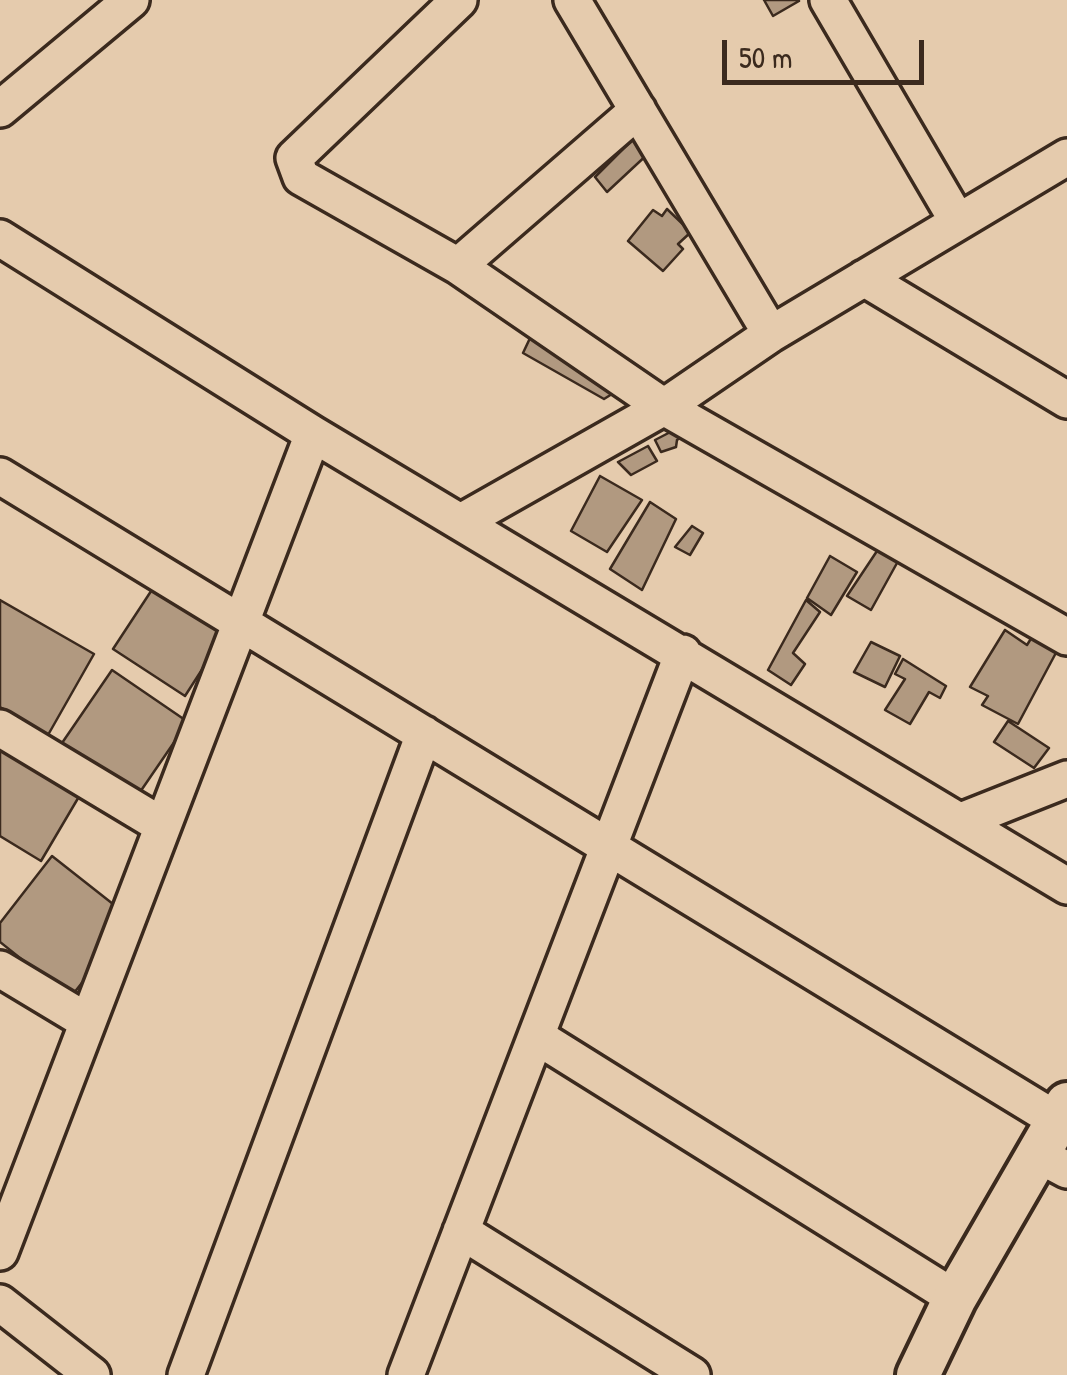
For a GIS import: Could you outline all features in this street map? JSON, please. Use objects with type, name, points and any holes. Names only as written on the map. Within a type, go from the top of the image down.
[{"type":"main road","points":[[918,1375],[955,1298],[1056,1137]]},
{"type":"street","points":[[0,109],[132,0]]},
{"type":"street","points":[[460,0],[294,163],[301,177],[458,266],[664,407],[1067,637]]},
{"type":"street","points":[[572,0],[771,334]]},
{"type":"street","points":[[828,0],[958,222]]},
{"type":"street","points":[[458,266],[638,110]]},
{"type":"street","points":[[461,522],[664,407],[771,334],[1067,157]]},
{"type":"street","points":[[0,238],[313,434],[1067,886]]},
{"type":"street","points":[[864,278],[1067,400]]},
{"type":"street","points":[[0,1252],[313,434]]},
{"type":"street","points":[[0,476],[608,846],[1056,1137]]},
{"type":"street","points":[[406,1375],[683,653]]},
{"type":"street","points":[[0,728],[163,826]]},
{"type":"street","points":[[186,1375],[424,734]]},
{"type":"street","points":[[961,821],[1067,779]]},
{"type":"street","points":[[0,968],[88,1022]]},
{"type":"street","points":[[536,1036],[955,1298]]},
{"type":"street","points":[[461,1231],[692,1375]]},
{"type":"street","points":[[0,1304],[92,1375]]},
{"type":"building","points":[[764,0],[798,0],[799,1],[773,16]]},
{"type":"building","points":[[640,132],[651,151],[607,192],[595,177]]},
{"type":"building","points":[[667,209],[691,232],[678,244],[683,249],[663,271],[628,241],[653,210],[662,216]]},
{"type":"building","points":[[531,336],[620,389],[604,399],[523,353]]},
{"type":"building","points":[[680,427],[684,435],[677,440],[676,447],[661,452],[655,440]]},
{"type":"building","points":[[648,446],[657,461],[631,475],[618,462]]},
{"type":"building","points":[[600,476],[642,500],[607,552],[571,531]]},
{"type":"building","points":[[650,502],[676,519],[642,590],[610,569]]},
{"type":"building","points":[[692,526],[703,533],[690,555],[675,547]]},
{"type":"building","points":[[883,542],[902,554],[871,610],[847,596]]},
{"type":"building","points":[[830,556],[857,572],[831,615],[807,598]]},
{"type":"building","points":[[161,576],[232,623],[185,696],[113,649]]},
{"type":"building","points":[[0,600],[94,654],[48,735],[0,707]]},
{"type":"building","points":[[806,600],[820,612],[793,653],[805,664],[791,685],[768,670]]},
{"type":"building","points":[[1005,630],[1027,645],[1032,637],[1058,649],[1018,724],[982,705],[988,696],[970,687]]},
{"type":"building","points":[[871,642],[900,656],[885,687],[854,672]]},
{"type":"building","points":[[903,659],[946,686],[940,698],[929,692],[910,724],[885,710],[905,679],[895,674]]},
{"type":"building","points":[[112,670],[188,722],[138,795],[62,743]]},
{"type":"building","points":[[1008,721],[1049,748],[1034,768],[994,742]]},
{"type":"building","points":[[0,730],[87,783],[41,861],[0,836]]},
{"type":"building","points":[[52,856],[132,919],[70,998],[0,942],[0,923]]}]
